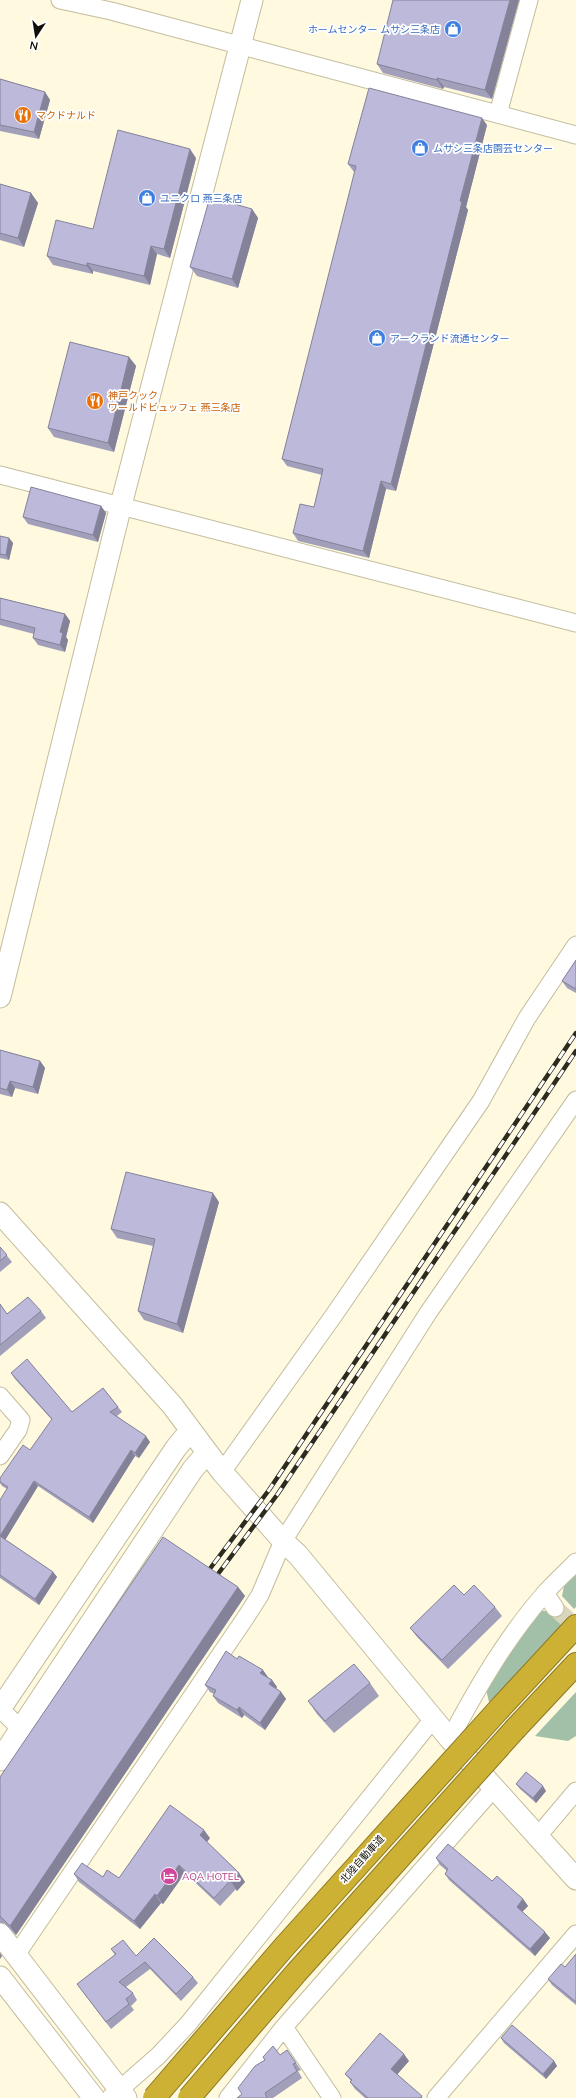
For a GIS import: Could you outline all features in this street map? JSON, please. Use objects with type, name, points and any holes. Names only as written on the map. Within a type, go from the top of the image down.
[{"type":"highway","name":"北陸自動車道","points":[[154,2098],[284,1947],[576,1626]]},
{"type":"highway","points":[[189,2098],[301,1967],[516,1728],[576,1664]]},
{"type":"street","points":[[60,0],[111,11],[576,135]]},
{"type":"street","points":[[0,997],[4,962],[252,0]]},
{"type":"street","points":[[498,114],[529,0]]},
{"type":"street","points":[[0,475],[576,623]]},
{"type":"street","points":[[222,1472],[334,1315],[481,1101],[527,1018],[576,945]]},
{"type":"street","points":[[16,1955],[260,1595],[282,1541],[428,1313],[576,1100]]},
{"type":"street","points":[[0,1213],[172,1405],[222,1472],[282,1541],[298,1555],[450,1739],[576,1879]]},
{"type":"street","points":[[0,1396],[21,1420],[18,1430],[0,1456]]},
{"type":"street","points":[[21,1729],[0,1709],[176,1448],[190,1431]]},
{"type":"street","points":[[0,1760],[193,1469],[207,1453]]},
{"type":"street","points":[[450,1739],[478,1688],[508,1641],[545,1593],[576,1562]]},
{"type":"street","points":[[545,1593],[555,1608]]},
{"type":"street","points":[[0,1934],[118,2095],[188,2024],[433,1719]]},
{"type":"street","points":[[228,2098],[284,2027],[494,1788]]},
{"type":"street","points":[[538,1836],[576,1791]]},
{"type":"street","points":[[436,2098],[576,1934]]},
{"type":"street","points":[[0,1977],[94,2098]]},
{"type":"street","points":[[284,2027],[332,2098]]},
{"type":"green space","points":[[576,1573],[576,1607],[574,1609],[562,1596],[564,1586]]},
{"type":"green space","points":[[538,1610],[551,1612],[564,1628],[489,1702],[485,1685]]},
{"type":"green space","points":[[576,1692],[576,1736],[568,1741],[535,1736]]},
{"type":"building","name":"ホームセンター ムサシ三条店","points":[[393,0],[510,0],[485,90],[437,78],[437,80],[377,64]]},
{"type":"building","name":"マクドナルド","points":[[0,79],[45,92],[34,132],[0,125]]},
{"type":"building","name":"アークランド流通センター","points":[[369,88],[482,118],[460,201],[462,202],[391,484],[381,481],[363,551],[293,533],[300,504],[314,507],[323,469],[282,459],[356,166],[348,164]]},
{"type":"building","name":"ユニクロ 燕三条店","points":[[118,130],[190,149],[164,249],[151,246],[144,276],[87,263],[87,266],[47,256],[56,220],[93,229]]},
{"type":"building","points":[[0,184],[31,193],[18,238],[0,233]]},
{"type":"building","points":[[210,197],[252,209],[232,279],[190,267]]},
{"type":"building","name":"神戸クック ワールドビュッフェ 燕三条店","points":[[70,342],[129,357],[108,443],[48,428]]},
{"type":"building","points":[[31,487],[101,506],[93,535],[23,517]]},
{"type":"building","points":[[0,536],[9,538],[6,555],[0,554]]},
{"type":"building","points":[[0,598],[65,614],[60,632],[63,633],[60,645],[33,638],[35,628],[0,619]]},
{"type":"building","points":[[576,960],[576,989],[562,981]]},
{"type":"building","points":[[0,1050],[40,1061],[33,1087],[10,1081],[7,1090],[0,1088]]},
{"type":"building","points":[[126,1172],[213,1193],[177,1324],[138,1311],[155,1239],[111,1229]]},
{"type":"building","points":[[0,1247],[7,1255],[0,1261]]},
{"type":"building","points":[[28,1297],[41,1311],[0,1345],[0,1304],[7,1314]]},
{"type":"building","points":[[27,1359],[72,1412],[103,1388],[118,1407],[110,1412],[146,1436],[135,1453],[131,1450],[89,1517],[34,1481],[0,1536],[0,1500],[8,1487],[0,1482],[0,1478],[23,1445],[30,1450],[52,1419],[11,1373]]},
{"type":"building","points":[[0,1536],[53,1572],[35,1599],[0,1575]]},
{"type":"building","points":[[163,1537],[238,1587],[10,1926],[0,1916],[0,1777]]},
{"type":"building","points":[[454,1585],[464,1595],[474,1585],[495,1607],[442,1660],[410,1628]]},
{"type":"building","points":[[226,1651],[237,1659],[239,1656],[263,1670],[260,1673],[272,1680],[269,1684],[281,1692],[260,1723],[239,1707],[237,1710],[213,1696],[216,1690],[205,1685]]},
{"type":"building","points":[[354,1664],[370,1683],[325,1721],[308,1701]]},
{"type":"building","points":[[526,1772],[543,1786],[533,1798],[516,1784]]},
{"type":"building","points":[[170,1805],[204,1830],[200,1835],[239,1873],[232,1883],[230,1881],[214,1898],[179,1865],[157,1896],[155,1894],[134,1921],[74,1874],[82,1863],[103,1877],[107,1870],[119,1878]]},
{"type":"building","points":[[448,1844],[492,1881],[497,1876],[523,1899],[517,1907],[545,1932],[530,1949],[445,1874],[448,1869],[436,1858]]},
{"type":"building","points":[[154,1938],[193,1977],[176,1994],[145,1962],[119,1982],[133,1993],[126,1999],[129,2004],[106,2022],[77,1984],[116,1954],[111,1949],[123,1940],[136,1956]]},
{"type":"building","points":[[576,1954],[576,2002],[548,1979],[561,1964],[565,1967]]},
{"type":"building","points":[[512,2025],[554,2061],[543,2074],[501,2038]]},
{"type":"building","points":[[380,2033],[404,2054],[391,2069],[422,2096],[420,2098],[368,2098],[350,2082],[352,2080],[345,2074]]},
{"type":"building","points":[[273,2046],[280,2055],[287,2050],[296,2063],[293,2064],[297,2071],[265,2093],[267,2098],[237,2098],[242,2094],[238,2088],[255,2066],[265,2060],[263,2057]]},
{"type":"tunnel","points":[[555,1608],[576,1627]]},
{"type":"railway","points":[[203,1578],[269,1490],[576,1033]]},
{"type":"railway","points":[[212,1582],[277,1495],[576,1051]]},
{"type":"place","name":"ホームセンター ムサシ三条店","points":[[453,29]]},
{"type":"place","name":"マクドナルド","points":[[23,115]]},
{"type":"place","name":"ムサシ三条店園芸センター","points":[[420,148]]},
{"type":"place","name":"ユニクロ 燕三条店","points":[[147,198]]},
{"type":"place","name":"アークランド流通センター","points":[[377,338]]},
{"type":"place","name":"神戸クック ワールドビュッフェ 燕三条店","points":[[95,401]]},
{"type":"place","name":"AQA HOTEL","points":[[169,1876]]}]
